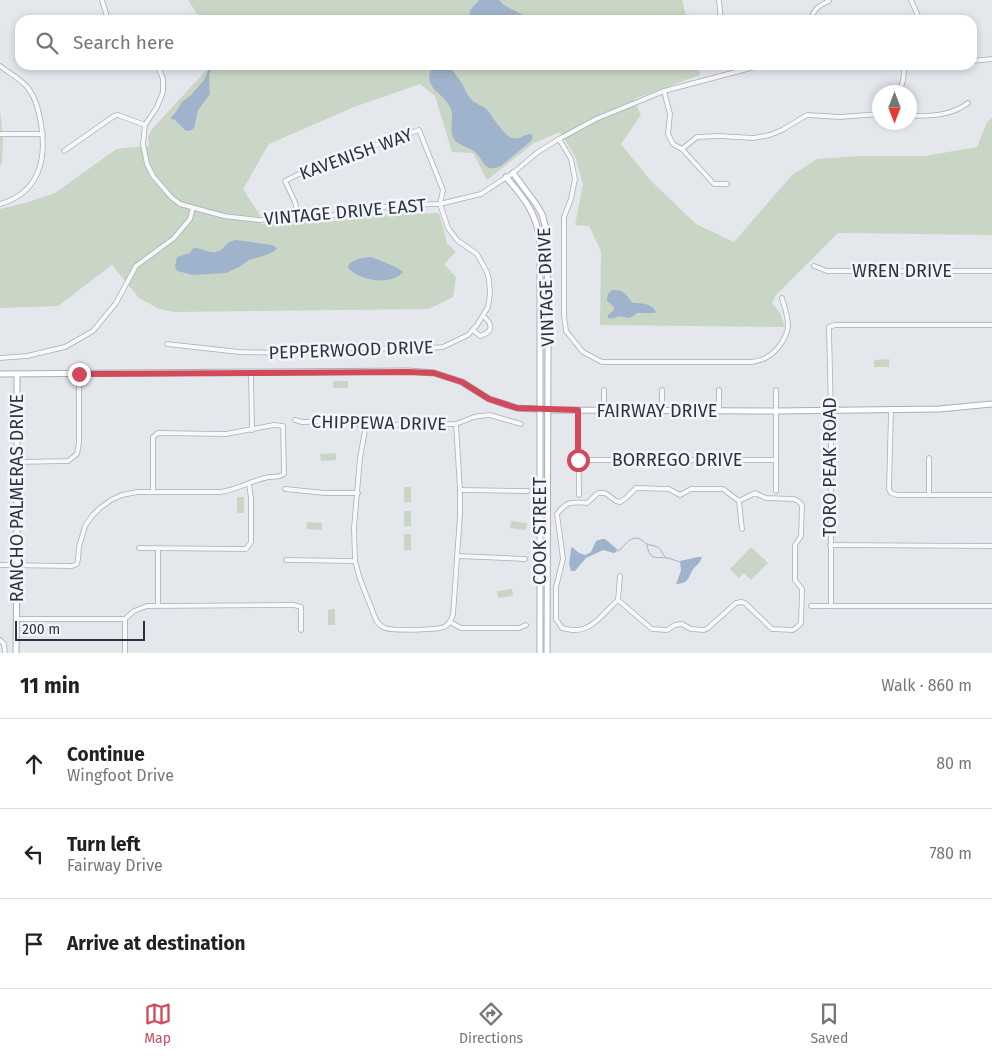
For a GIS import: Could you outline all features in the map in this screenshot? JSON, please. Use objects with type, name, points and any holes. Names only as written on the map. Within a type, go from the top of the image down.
[{"type":"street","points":[[102,0],[106,15]]},
{"type":"street","points":[[719,0],[720,15]]},
{"type":"street","points":[[911,0],[918,15]]},
{"type":"street","points":[[812,15],[814,10],[829,1]]},
{"type":"street","points":[[977,60],[992,59]]},
{"type":"street","points":[[0,66],[28,88],[37,104],[43,134],[43,152],[39,173],[23,194],[10,202],[0,204]]},
{"type":"street","points":[[64,151],[114,116],[118,115],[145,125],[157,107],[163,92],[163,79],[159,70]]},
{"type":"street","name":"VINTAGE DRIVE EAST","points":[[145,125],[143,144],[147,164],[153,176],[180,204],[224,216],[259,220],[299,219],[371,208],[440,204],[481,194],[513,173],[538,152],[596,119],[664,91],[741,70]]},
{"type":"street","points":[[902,85],[904,70]]},
{"type":"street","points":[[664,91],[670,114],[668,134],[673,144],[682,149],[714,184],[727,184]]},
{"type":"street","points":[[917,116],[946,114],[960,109],[968,103]]},
{"type":"street","points":[[682,149],[697,136],[754,138],[770,135],[806,115],[840,117],[872,115]]},
{"type":"street","name":"KAVENISH WAY","points":[[299,219],[295,202],[285,181],[315,166],[419,130],[443,190],[440,204]]},
{"type":"street","points":[[0,134],[43,134]]},
{"type":"street","points":[[559,139],[570,159],[575,179],[571,199],[564,217],[564,315],[566,331],[583,352],[602,362],[752,362],[767,358],[776,350],[784,338],[788,326],[782,298]]},
{"type":"street","name":"VINTAGE DRIVE","points":[[513,173],[542,214],[547,233],[548,410]]},
{"type":"street","name":"VINTAGE DRIVE","points":[[506,177],[527,202],[539,228],[540,410]]},
{"type":"street","name":"PEPPERWOOD DRIVE","points":[[167,344],[247,353],[282,353],[344,348],[417,350],[443,346],[461,339],[473,330],[483,316],[488,307],[490,287],[487,272],[477,254],[457,240],[448,228],[440,204]]},
{"type":"street","points":[[0,358],[27,356],[65,347],[93,331],[116,304],[136,266],[174,238],[190,219],[193,208]]},
{"type":"street","name":"WREN DRIVE","points":[[814,266],[827,271],[992,271]]},
{"type":"street","points":[[473,330],[480,336],[490,331],[490,322],[483,316]]},
{"type":"street","name":"TORO PEAK ROAD","points":[[831,606],[829,327],[835,325],[992,325]]},
{"type":"street","points":[[251,373],[252,430]]},
{"type":"street","name":"FAIRWAY DRIVE","points":[[0,374],[434,373],[462,382],[489,399],[517,408],[540,410],[890,410],[939,409],[992,404]]},
{"type":"street","name":"RANCHO PALMERAS DRIVE","points":[[16,653],[18,565],[17,374]]},
{"type":"street","points":[[18,462],[68,461],[77,454],[79,374]]},
{"type":"street","points":[[604,390],[604,411]]},
{"type":"street","points":[[662,390],[662,410]]},
{"type":"street","points":[[719,390],[719,410]]},
{"type":"street","points":[[776,390],[776,491]]},
{"type":"street","name":"COOK STREET","points":[[540,410],[540,653]]},
{"type":"street","name":"COOK STREET","points":[[547,653],[548,410]]},
{"type":"street","points":[[578,410],[579,495]]},
{"type":"street","points":[[890,410],[891,493],[897,495],[992,495]]},
{"type":"street","name":"CHIPPEWA DRIVE","points":[[295,420],[302,422],[338,421],[366,425],[456,424],[474,417],[490,415],[521,424]]},
{"type":"street","points":[[0,565],[72,566],[77,564],[79,546],[85,526],[100,508],[122,495],[137,492],[153,492],[220,492],[270,477],[280,478],[284,474],[283,426],[274,424],[226,434],[158,433],[153,436],[153,492]]},
{"type":"street","points":[[366,425],[360,458],[354,528],[355,561],[360,579],[378,624],[389,629],[436,629],[444,627],[450,622],[453,615],[460,515],[456,424]]},
{"type":"street","points":[[929,458],[929,495]]},
{"type":"street","name":"BORREGO DRIVE","points":[[578,460],[776,460]]},
{"type":"street","points":[[139,548],[246,549],[251,542],[251,498],[249,484]]},
{"type":"street","points":[[620,576],[618,600],[592,625],[585,629],[575,630],[562,628],[556,619],[556,587],[563,559],[557,514],[564,505],[587,503],[598,493],[605,493],[620,502],[636,488],[669,489],[680,495],[691,489],[723,489],[738,501],[742,529]]},
{"type":"street","points":[[285,490],[358,493]]},
{"type":"street","points":[[460,490],[528,491]]},
{"type":"street","points":[[618,600],[652,630],[667,630],[675,625],[682,624],[691,630],[704,630],[736,603],[741,602],[746,603],[772,629],[793,630],[798,627],[801,620],[802,589],[795,580],[795,545],[802,536],[802,505],[794,498],[766,498],[755,493],[738,501]]},
{"type":"street","points":[[830,545],[992,546]]},
{"type":"street","points":[[158,549],[158,605]]},
{"type":"street","points":[[457,556],[525,559]]},
{"type":"street","points":[[286,560],[355,561]]},
{"type":"street","points":[[16,619],[125,619],[134,611],[147,606],[158,605],[294,605],[302,607],[301,630]]},
{"type":"street","points":[[811,606],[992,606]]},
{"type":"street","points":[[125,619],[126,653]]},
{"type":"street","points":[[450,622],[461,628],[519,628],[526,625]]},
{"type":"street","points":[[1,641],[5,646],[5,653]]},
{"type":"green space","points":[[188,0],[682,0],[686,15],[198,15]]},
{"type":"green space","points":[[206,70],[699,70],[700,75],[634,99],[641,115],[621,144],[651,181],[696,224],[734,242],[792,175],[817,159],[859,156],[925,156],[977,147],[987,122],[992,118],[992,235],[838,233],[776,295],[772,303],[780,313],[785,327],[600,325],[601,251],[589,226],[575,225],[583,184],[575,156],[560,132],[534,143],[487,180],[473,153],[452,152],[435,96],[420,84],[354,107],[269,144],[243,189],[259,214],[261,224],[332,221],[377,215],[439,213],[447,243],[456,252],[444,264],[456,277],[453,297],[429,309],[175,312],[159,309],[139,298],[112,265],[58,306],[0,308],[0,209],[55,193],[115,150],[149,146],[148,137],[153,128]]},
{"type":"green space","points":[[0,111],[3,138],[2,163],[0,166]]},
{"type":"green space","points":[[889,359],[889,367],[874,367],[874,360]]},
{"type":"green space","points":[[333,381],[348,381],[348,388],[333,388]]},
{"type":"green space","points":[[336,453],[336,460],[321,461],[320,454]]},
{"type":"green space","points":[[404,487],[411,487],[411,502],[404,502]]},
{"type":"green space","points":[[237,497],[244,497],[244,513],[237,513]]},
{"type":"green space","points":[[404,511],[411,511],[411,526],[404,526]]},
{"type":"green space","points":[[511,521],[527,523],[526,530],[510,528]]},
{"type":"green space","points":[[307,522],[322,523],[322,530],[306,529]]},
{"type":"green space","points":[[404,534],[411,534],[411,550],[404,550]]},
{"type":"green space","points":[[751,547],[768,563],[751,580],[744,573],[739,578],[730,569]]},
{"type":"green space","points":[[512,589],[513,596],[498,598],[497,591]]},
{"type":"green space","points":[[335,609],[335,625],[328,625],[328,610]]},
{"type":"water","points":[[479,0],[499,0],[504,5],[523,15],[469,15],[471,9]]},
{"type":"water","points":[[209,70],[211,70],[209,75],[210,94],[198,110],[194,128],[186,131],[171,117],[182,102],[204,80]]},
{"type":"water","points":[[431,70],[452,70],[475,103],[487,110],[509,137],[517,138],[530,134],[533,136],[531,141],[501,166],[496,168],[487,167],[477,154],[457,142],[453,137],[450,107],[431,84],[429,79]]},
{"type":"water","points":[[236,240],[272,245],[277,248],[269,254],[249,260],[226,273],[193,275],[177,271],[175,267],[177,257],[190,253],[193,248],[216,252]]},
{"type":"water","points":[[370,257],[388,263],[403,272],[391,279],[376,280],[360,276],[348,268],[349,264],[354,261]]},
{"type":"water","points":[[613,290],[623,292],[633,303],[649,305],[656,312],[637,313],[629,318],[608,318],[608,315],[614,310],[613,306],[607,301],[608,294]]},
{"type":"water","points":[[605,539],[617,549],[616,552],[603,550],[586,558],[575,571],[571,571],[569,564],[572,547],[585,555],[591,552],[596,541]]},
{"type":"water","points":[[702,557],[688,579],[676,584],[681,571],[680,561]]},
{"type":"waterway","points":[[617,551],[629,541],[637,538],[646,544],[659,548],[666,558]]},
{"type":"waterway","points":[[647,545],[652,556],[680,562]]},
{"type":"route","points":[[79,374],[434,373],[462,382],[489,399],[517,408],[578,410],[578,460]]}]
